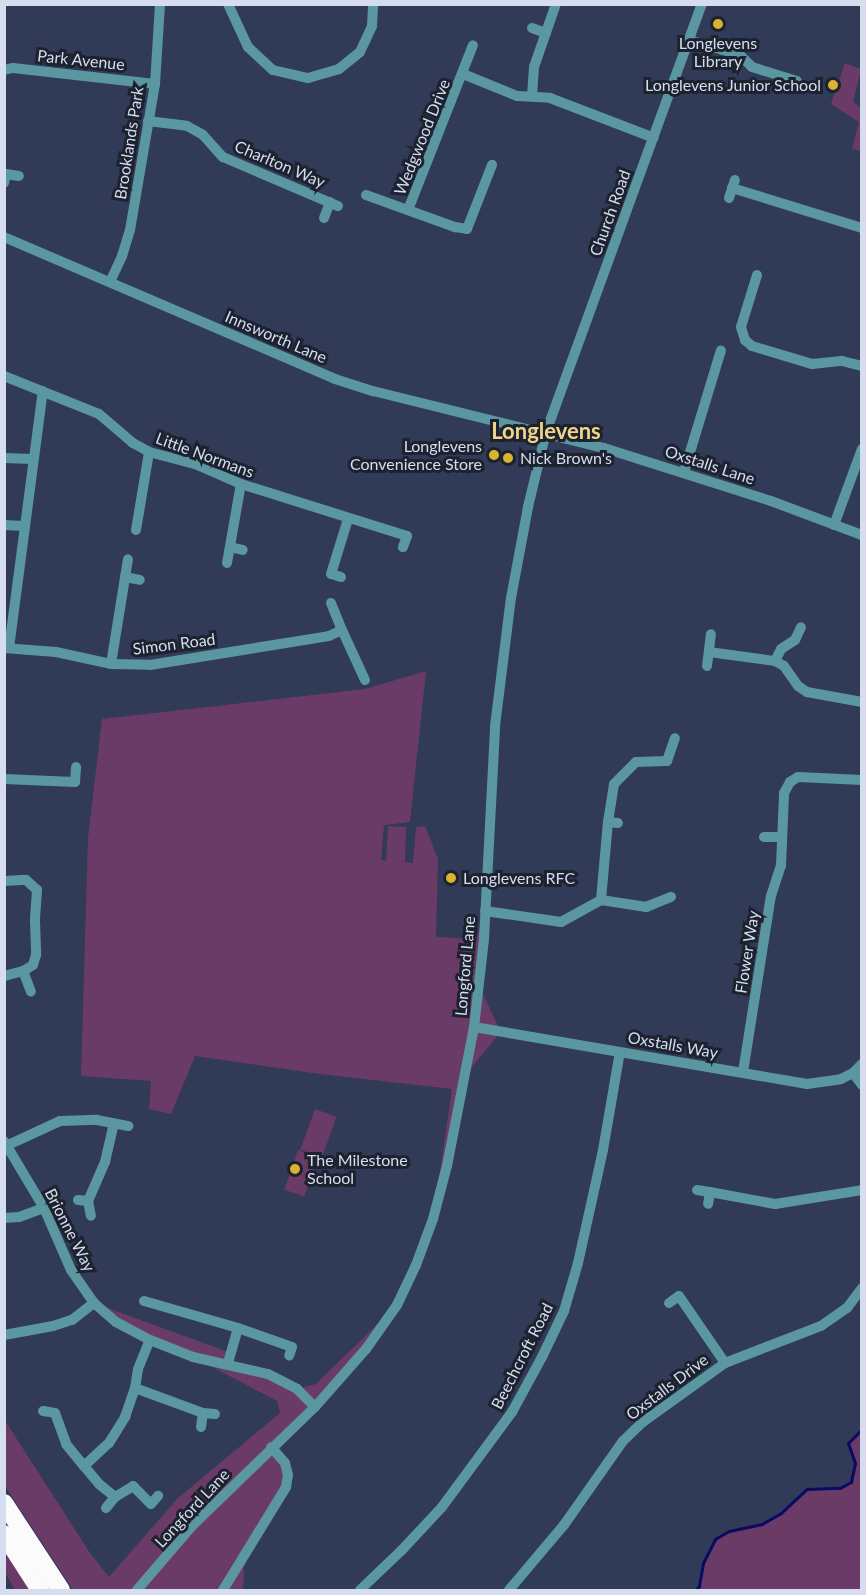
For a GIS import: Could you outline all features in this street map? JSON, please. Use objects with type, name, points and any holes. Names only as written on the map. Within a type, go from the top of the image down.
[{"type":"highway","points":[[4,1503],[61,1590]]},
{"type":"highway","points":[[4,1534],[40,1590]]},
{"type":"street","name":"Brooklands Park","points":[[110,282],[130,230],[155,84],[160,4]]},
{"type":"street","points":[[228,4],[248,47],[273,70],[308,78],[339,69],[360,52],[372,26],[373,4]]},
{"type":"street","points":[[532,96],[534,67],[556,4]]},
{"type":"street","name":"Church Road","points":[[546,432],[702,4]]},
{"type":"street","points":[[532,28],[546,33]]},
{"type":"street","points":[[689,40],[740,55],[752,67],[792,76]]},
{"type":"street","name":"Wedgwood Drive","points":[[408,210],[473,45]]},
{"type":"street","name":"Park Avenue","points":[[4,70],[13,68],[155,84]]},
{"type":"street","name":"Wedgwood Drive","points":[[463,74],[517,96],[550,98],[654,138]]},
{"type":"street","name":"Charlton Way","points":[[148,121],[187,126],[203,135],[223,157],[334,204],[324,218]]},
{"type":"street","name":"Wedgwood Drive","points":[[366,195],[466,234],[490,183],[492,165]]},
{"type":"street","points":[[4,183],[6,174],[20,176]]},
{"type":"street","points":[[732,189],[861,228]]},
{"type":"street","name":"Innsworth Lane","points":[[4,237],[335,379],[373,391],[546,432]]},
{"type":"street","points":[[758,281],[741,327],[745,340],[752,346],[812,364],[842,361],[861,366]]},
{"type":"street","points":[[684,472],[719,355],[729,364]]},
{"type":"street","name":"Little Normans","points":[[4,376],[99,414],[133,443],[149,452],[195,464],[241,484],[407,536]]},
{"type":"street","points":[[7,648],[43,391]]},
{"type":"street","name":"Oxstalls Lane","points":[[546,432],[684,472],[861,535]]},
{"type":"street","name":"Longford Lane","points":[[137,1590],[192,1526],[271,1447],[315,1407],[366,1349],[397,1305],[416,1265],[433,1219],[447,1166],[474,1027],[485,911],[490,798],[503,660],[523,535],[546,432]]},
{"type":"street","points":[[834,525],[861,449]]},
{"type":"street","points":[[134,523],[149,452]]},
{"type":"street","points":[[4,459],[33,459]]},
{"type":"street","points":[[227,563],[241,484]]},
{"type":"street","points":[[341,577],[331,574],[348,519]]},
{"type":"street","points":[[4,525],[24,526]]},
{"type":"street","points":[[230,547],[243,550]]},
{"type":"street","points":[[111,664],[128,559]]},
{"type":"street","points":[[125,577],[140,580]]},
{"type":"street","points":[[331,603],[365,680]]},
{"type":"street","points":[[776,661],[781,649],[795,640],[802,625]]},
{"type":"street","name":"Simon Road","points":[[7,648],[56,652],[111,664],[150,665],[329,636],[342,630]]},
{"type":"street","points":[[707,666],[711,634]]},
{"type":"street","points":[[709,652],[776,661],[784,666],[798,686],[807,692],[861,702]]},
{"type":"street","points":[[601,900],[613,823],[614,784],[634,758],[668,766],[675,738]]},
{"type":"street","points":[[4,779],[75,782],[76,767]]},
{"type":"street","name":"Flower Way","points":[[743,1072],[771,896],[781,866],[783,794],[789,782],[798,777],[861,780]]},
{"type":"street","points":[[764,837],[782,837]]},
{"type":"street","points":[[4,881],[26,880],[37,890],[34,921],[36,955],[33,965],[23,971],[4,976]]},
{"type":"street","points":[[485,911],[561,922],[601,900],[646,907],[670,897]]},
{"type":"street","points":[[23,971],[31,992]]},
{"type":"street","name":"Oxstalls Way","points":[[474,1027],[807,1084],[831,1082],[853,1073],[861,1064]]},
{"type":"street","name":"Beechcroft Road","points":[[360,1590],[442,1507],[512,1412],[542,1357],[564,1311],[578,1263],[603,1150],[620,1052]]},
{"type":"street","points":[[853,1073],[861,1085]]},
{"type":"street","points":[[6,1143],[60,1121],[97,1120],[128,1126]]},
{"type":"street","points":[[91,1216],[83,1201],[105,1162],[114,1124]]},
{"type":"street","name":"Brionne Way","points":[[6,1143],[44,1208],[71,1270],[94,1303],[116,1322],[150,1340],[193,1357],[273,1377],[297,1389],[315,1407]]},
{"type":"street","points":[[698,1190],[775,1204],[861,1190]]},
{"type":"street","points":[[708,1204],[710,1192]]},
{"type":"street","points":[[4,1218],[19,1217],[44,1208]]},
{"type":"street","name":"Oxstalls Drive","points":[[509,1590],[564,1526],[622,1441],[643,1422],[725,1363],[821,1326],[846,1308],[861,1288]]},
{"type":"street","points":[[669,1303],[679,1296],[725,1363]]},
{"type":"street","points":[[144,1301],[238,1328],[293,1347]]},
{"type":"street","points":[[4,1335],[72,1320],[94,1303]]},
{"type":"street","points":[[228,1364],[238,1328]]},
{"type":"street","points":[[84,1466],[109,1443],[125,1417],[135,1388],[138,1369],[150,1340]]},
{"type":"street","points":[[135,1388],[209,1414],[201,1427]]},
{"type":"street","points":[[53,1409],[66,1444],[99,1484],[115,1497]]},
{"type":"street","points":[[223,1590],[286,1487],[288,1475],[285,1463],[271,1447]]},
{"type":"street","points":[[106,1508],[115,1497],[133,1486],[151,1504]]},
{"type":"shaded area","points":[[845,63],[861,69],[853,102],[861,108],[861,151],[852,149],[859,122],[831,104]]},
{"type":"shaded area","points":[[426,671],[410,822],[384,825],[381,860],[386,861],[388,826],[406,827],[405,862],[413,863],[416,827],[425,826],[438,859],[436,937],[476,939],[485,911],[479,986],[501,1032],[465,1075],[433,1219],[452,1089],[320,1074],[195,1056],[171,1114],[149,1109],[151,1081],[81,1076],[88,838],[102,719],[365,689]]},
{"type":"shaded area","points":[[315,1109],[337,1117],[322,1157],[300,1149]]},
{"type":"shaded area","points":[[298,1150],[318,1157],[304,1197],[284,1190]]},
{"type":"shaded area","points":[[94,1303],[231,1353],[228,1364],[297,1389],[316,1384],[397,1305],[366,1349],[271,1447],[288,1475],[245,1555],[243,1590],[73,1590],[5,1486],[4,1419],[90,1553],[109,1577],[177,1499],[280,1413],[277,1401],[193,1357],[150,1340]]},
{"type":"shaded area","points":[[861,1429],[861,1590],[696,1590],[699,1586],[703,1563],[715,1539],[729,1531],[762,1524],[781,1513],[807,1489],[840,1488],[851,1482],[855,1463],[848,1443]]},
{"type":"shaded area","points":[[4,1549],[30,1590],[15,1590],[5,1572]]},
{"type":"waterway","points":[[696,1590],[699,1586],[703,1563],[715,1539],[729,1531],[762,1524],[781,1513],[807,1489],[840,1488],[851,1482],[855,1463],[848,1443],[862,1429]]},
{"type":"place","name":"Longlevens Library","points":[[718,24]]},
{"type":"place","name":"Longlevens Junior School","points":[[833,85]]},
{"type":"place","name":"Longlevens Convenience Store","points":[[494,455]]},
{"type":"place","name":"Nick Brown's","points":[[508,458]]},
{"type":"place","name":"Longlevens RFC","points":[[451,878]]},
{"type":"place","name":"The Milestone School","points":[[295,1169]]},
{"type":"district","name":"Longlevens","points":[[546,431]]}]
